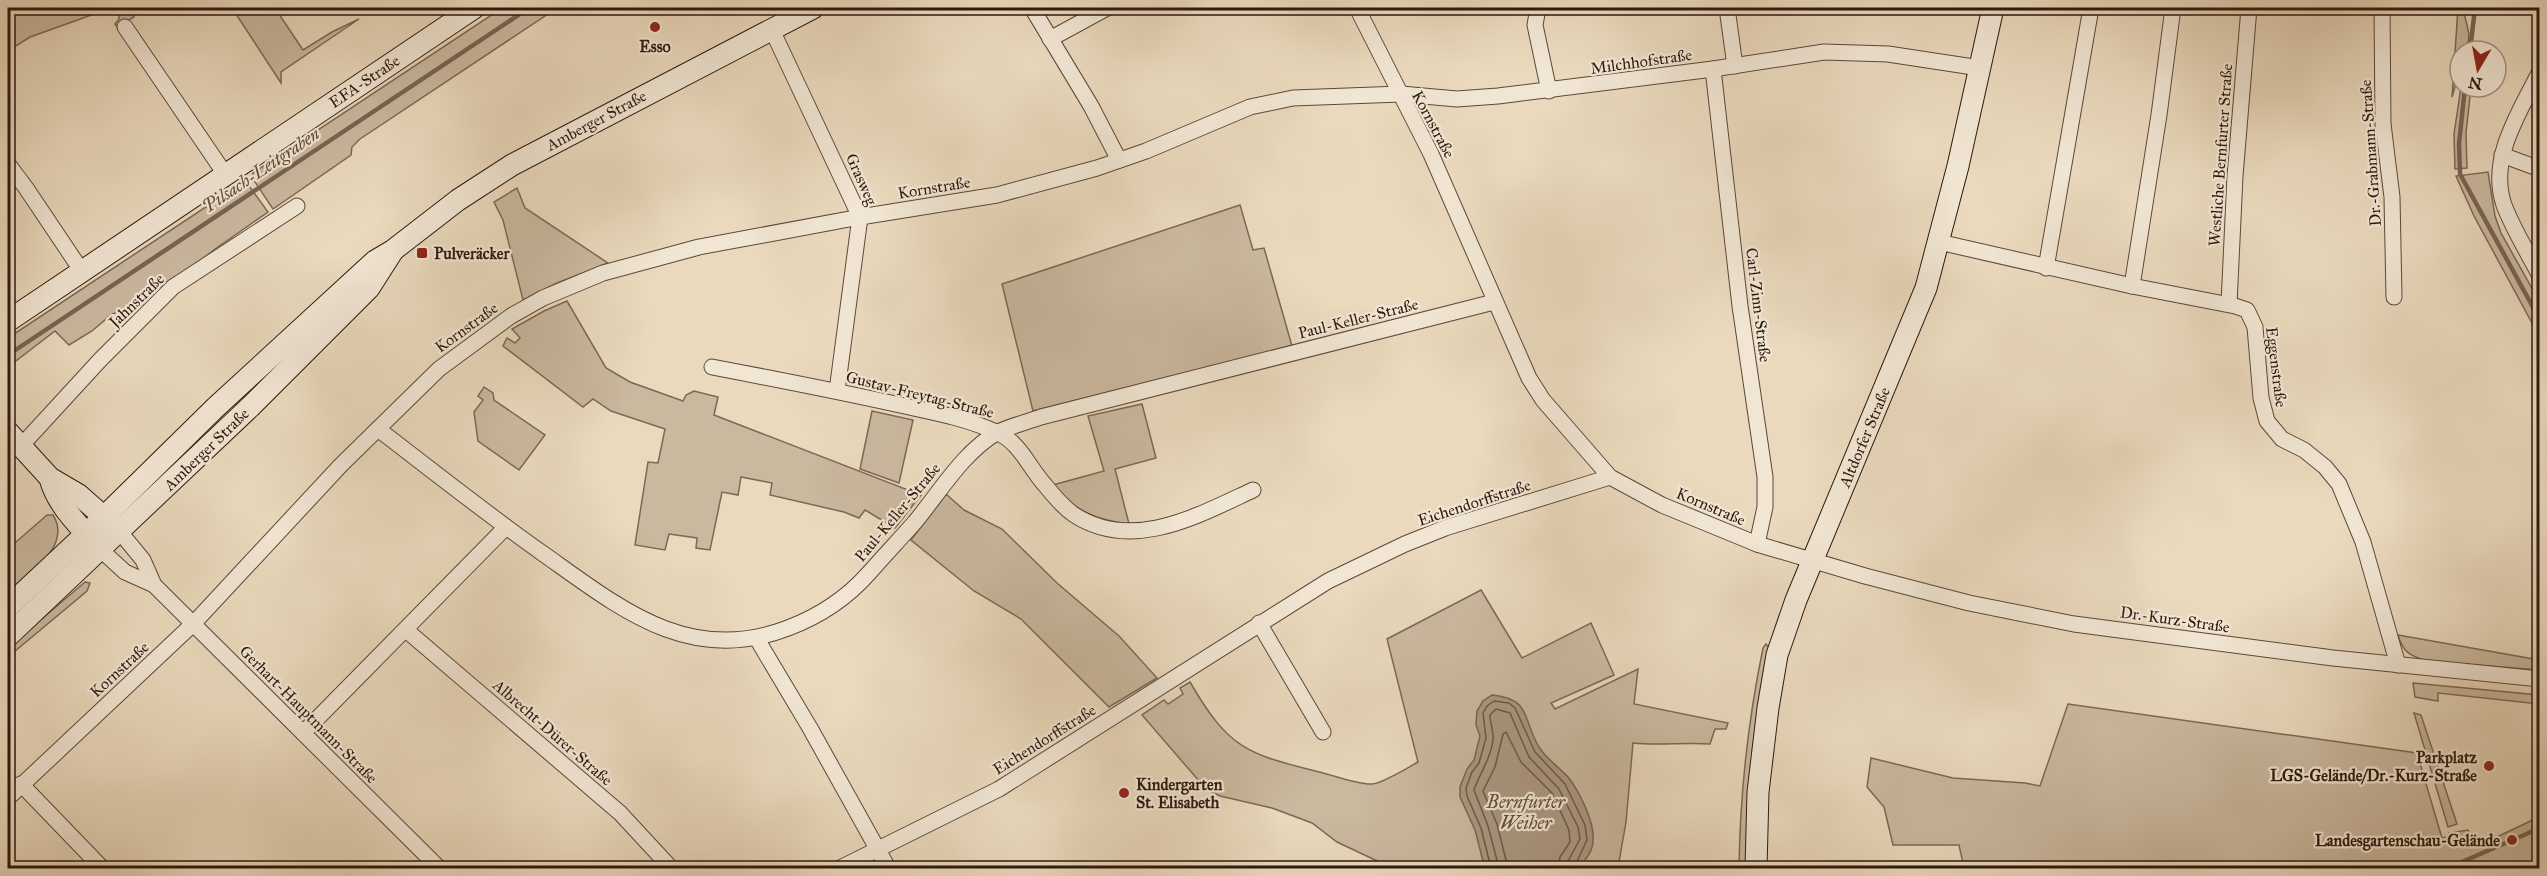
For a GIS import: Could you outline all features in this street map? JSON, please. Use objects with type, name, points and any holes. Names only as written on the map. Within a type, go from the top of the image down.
[{"type":"main road","name":"EFA-Straße","points":[[8,321],[474,8]]},
{"type":"main road","name":"Amberger Straße","points":[[8,607],[347,285],[443,210],[519,160],[813,8]]},
{"type":"main road","name":"Altdorfer Straße","points":[[1756,868],[1756,812],[1768,708],[1784,633],[1918,308],[1939,242],[1993,8]]},
{"type":"main road","name":"Amberger Straße","points":[[8,636],[250,407],[369,288],[392,251]]},
{"type":"main road","points":[[14,439],[51,478],[79,495],[120,532]]},
{"type":"main road","points":[[51,478],[55,491],[86,534],[101,550]]},
{"type":"street","points":[[1032,8],[1091,106],[1119,160]]},
{"type":"street","points":[[1050,39],[1107,8]]},
{"type":"street","points":[[1357,8],[1401,94]]},
{"type":"street","points":[[1538,8],[1535,25],[1549,91]]},
{"type":"street","points":[[1727,8],[1735,66]]},
{"type":"street","points":[[2046,268],[2091,8]]},
{"type":"street","points":[[2132,286],[2173,8]]},
{"type":"street","name":"Westliche Bernfurter Straße","points":[[2229,304],[2235,176],[2249,8]]},
{"type":"street","name":"Dr.-Grabmann-Straße","points":[[2382,8],[2383,124],[2392,197],[2394,297]]},
{"type":"street","points":[[125,27],[225,174]]},
{"type":"street","name":"Grasweg","points":[[772,30],[860,217],[837,391]]},
{"type":"street","name":"Milchhofstraße","points":[[1401,94],[1457,99],[1549,91],[1806,54],[1853,52],[1916,57],[1980,68]]},
{"type":"street","name":"Carl-Zinn-Straße","points":[[1713,69],[1740,306],[1766,477],[1765,507],[1757,544]]},
{"type":"street","points":[[2540,71],[2502,155],[2499,168],[2505,208],[2540,276]]},
{"type":"street","name":"Kornstraße","points":[[8,798],[193,624],[341,465],[446,362],[511,316],[543,298],[603,273],[656,257],[860,217],[997,195],[1119,160],[1270,101],[1330,95],[1401,94],[1479,260],[1518,357],[1539,393],[1610,477],[1662,505],[1757,544],[1813,560]]},
{"type":"street","points":[[2502,155],[2540,169]]},
{"type":"street","points":[[8,164],[27,188],[81,270]]},
{"type":"street","name":"Jahnstraße","points":[[14,439],[100,360],[173,287],[297,206]]},
{"type":"street","name":"Eggenstraße","points":[[1939,242],[2046,268],[2229,304],[2247,310],[2255,327],[2261,398],[2267,421],[2272,430],[2282,438],[2304,450],[2325,467],[2338,484],[2347,501],[2373,573],[2398,665]]},
{"type":"street","name":"Paul-Keller-Straße","points":[[378,429],[506,527],[624,609],[647,622],[693,637],[723,641],[757,639],[804,622],[827,610],[846,596],[915,522],[951,475],[974,451],[998,432],[1041,417],[1494,302]]},
{"type":"street","name":"Gustav-Freytag-Straße","points":[[712,367],[837,391],[951,417],[998,432],[1021,450],[1041,481],[1071,513],[1101,528],[1127,533],[1151,529],[1210,510],[1253,490]]},
{"type":"street","name":"Eichendorffstraße","points":[[840,868],[999,789],[1258,623],[1328,581],[1405,543],[1461,523],[1610,477]]},
{"type":"street","points":[[303,733],[506,527]]},
{"type":"street","name":"Gerhart-Hauptmann-Straße","points":[[120,532],[143,560],[154,585]]},
{"type":"street","name":"Gerhart-Hauptmann-Straße","points":[[101,550],[125,572],[154,585],[439,868]]},
{"type":"street","name":"Dr.-Kurz-Straße","points":[[1813,560],[1969,603],[2074,624],[2398,665],[2540,679]]},
{"type":"street","points":[[1258,623],[1323,732]]},
{"type":"street","name":"Albrecht-Dürer-Straße","points":[[406,630],[620,813],[671,868]]},
{"type":"street","points":[[757,639],[888,868]]},
{"type":"street","points":[[21,784],[102,868]]},
{"type":"shaded area","points":[[8,8],[111,8],[30,37],[8,51]]},
{"type":"shaded area","points":[[111,8],[128,8],[134,17],[117,27],[115,24],[119,19],[119,13]]},
{"type":"shaded area","points":[[232,8],[275,8],[303,50],[359,19],[281,72],[281,83]]},
{"type":"shaded area","points":[[502,8],[557,8],[360,139],[352,147],[351,155],[273,209],[253,179],[253,173]]},
{"type":"shaded area","points":[[2458,8],[2463,8],[2468,39],[2456,39]]},
{"type":"shaded area","points":[[2459,99],[2470,99],[2466,133],[2467,168],[2455,169],[2454,134]]},
{"type":"shaded area","points":[[2488,172],[2495,216],[2501,233],[2539,301],[2539,336],[2474,216],[2456,176]]},
{"type":"shaded area","points":[[242,183],[247,183],[268,212],[215,249],[164,290],[156,284],[125,308],[111,315],[92,331],[69,345],[55,331],[8,367],[8,338]]},
{"type":"shaded area","points":[[517,188],[525,208],[608,263],[557,283],[523,300],[503,220],[494,202]]},
{"type":"shaded area","points":[[1240,205],[1253,250],[1264,248],[1292,346],[1033,411],[1002,284]]},
{"type":"shaded area","points":[[567,301],[606,368],[630,382],[683,401],[686,395],[694,391],[718,397],[714,415],[921,495],[895,528],[865,510],[859,518],[844,512],[770,495],[772,483],[741,477],[738,495],[722,492],[710,550],[696,548],[697,538],[669,534],[665,550],[635,545],[648,462],[658,463],[665,429],[611,411],[593,399],[583,407],[503,346],[507,338],[515,343],[520,338],[512,329]]},
{"type":"shaded area","points":[[484,387],[493,393],[494,400],[545,435],[519,470],[478,441],[474,412],[483,400],[478,396]]},
{"type":"shaded area","points":[[1142,404],[1156,458],[1115,469],[1129,524],[1106,520],[1086,513],[1069,502],[1053,485],[1104,471],[1088,416]]},
{"type":"shaded area","points":[[872,411],[913,420],[899,483],[860,469]]},
{"type":"shaded area","points":[[946,494],[964,510],[1002,529],[1057,583],[1119,636],[1157,678],[1109,707],[1021,619],[974,591],[911,540]]},
{"type":"shaded area","points":[[47,515],[53,515],[58,527],[53,549],[36,569],[8,594],[8,549]]},
{"type":"shaded area","points":[[85,582],[90,583],[87,591],[8,657],[8,648]]},
{"type":"shaded area","points":[[1481,590],[1522,658],[1591,623],[1614,675],[1551,703],[1555,709],[1638,669],[1634,704],[1728,723],[1726,729],[1715,729],[1710,744],[1633,743],[1626,822],[1618,868],[1392,868],[1337,842],[1312,823],[1272,808],[1220,796],[1206,789],[1142,715],[1164,700],[1168,704],[1183,694],[1180,688],[1190,682],[1217,723],[1243,746],[1276,760],[1354,782],[1372,784],[1382,781],[1418,762],[1387,639]]},
{"type":"shaded area","points":[[2398,635],[2539,660],[2539,670],[2426,661],[2407,652]]},
{"type":"shaded area","points":[[1766,644],[1769,648],[1755,730],[1749,785],[1747,868],[1739,868],[1741,813],[1749,730],[1763,648]]},
{"type":"shaded area","points":[[2413,683],[2539,695],[2539,704],[2438,693],[2438,701],[2415,697]]},
{"type":"shaded area","points":[[2068,704],[2417,753],[2442,838],[2450,836],[2449,833],[2468,830],[2474,843],[2499,836],[2539,817],[2539,868],[1964,868],[1959,845],[1893,845],[1884,807],[1867,787],[1871,758],[1953,778],[2040,786]]},
{"type":"shaded area","points":[[2414,713],[2421,715],[2457,824],[2448,827]]},
{"type":"water","name":"Bernfurter Weiher","points":[[1492,695],[1505,697],[1520,706],[1539,747],[1568,777],[1581,798],[1589,816],[1593,845],[1578,868],[1488,868],[1484,865],[1475,830],[1460,797],[1460,787],[1467,769],[1474,760],[1480,736],[1476,725],[1477,711],[1483,701]]},
{"type":"waterway","name":"Pilsach-Leitgraben","points":[[8,355],[529,8]]},
{"type":"waterway","points":[[2471,39],[2475,8]]},
{"type":"waterway","points":[[2464,99],[2459,144],[2460,174],[2540,320]]},
{"type":"waterway","points":[[2448,868],[2540,828]]},
{"type":"place","name":"Esso","points":[[655,27]]},
{"type":"place","name":"Pulveräcker","points":[[422,253]]},
{"type":"place","name":"Parkplatz LGS-Gelände/Dr.-Kurz-Straße","points":[[2489,766]]},
{"type":"place","name":"Kindergarten St. Elisabeth","points":[[1124,793]]},
{"type":"place","name":"Landesgartenschau-Gelände","points":[[2512,840]]}]
